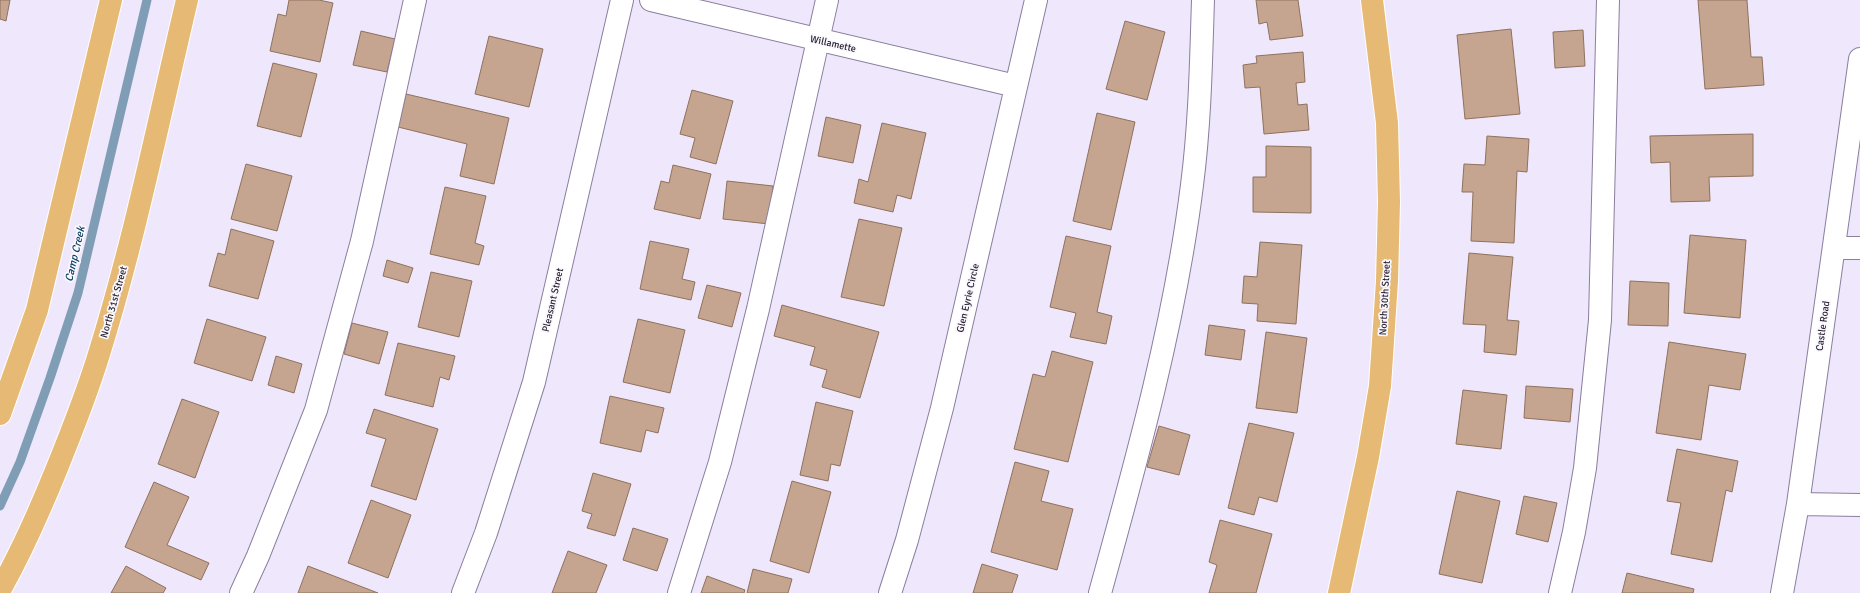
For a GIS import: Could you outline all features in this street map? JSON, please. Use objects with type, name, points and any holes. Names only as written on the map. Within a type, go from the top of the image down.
[{"type":"main road","points":[[0,414],[37,310],[56,238],[111,0]]},
{"type":"main road","name":"North 31st Street","points":[[0,590],[16,562],[49,487],[77,418],[99,355],[128,253],[187,0]]},
{"type":"main road","name":"North 30th Street","points":[[1339,593],[1368,457],[1380,386],[1387,281],[1389,202],[1387,123],[1372,0]]},
{"type":"street","points":[[241,593],[258,556],[316,410],[362,241],[415,0]]},
{"type":"street","name":"Pleasant Street","points":[[463,593],[486,533],[534,382],[622,0]]},
{"type":"street","name":"Willamette","points":[[651,0],[1016,86]]},
{"type":"street","points":[[679,593],[720,462],[758,309],[827,0]]},
{"type":"street","name":"Glen Eyrie Circle","points":[[890,593],[907,540],[942,408],[1036,0]]},
{"type":"street","points":[[1100,593],[1126,499],[1175,297],[1192,185],[1199,115],[1202,0]]},
{"type":"street","points":[[1560,593],[1574,532],[1585,468],[1600,320],[1608,0]]},
{"type":"street","name":"Castle Road","points":[[1782,593],[1798,504],[1860,59]]},
{"type":"street","points":[[1834,248],[1860,248]]},
{"type":"street","points":[[1798,504],[1860,505]]},
{"type":"building","points":[[0,0],[10,0],[6,21],[0,19]]},
{"type":"building","points":[[289,0],[319,0],[333,3],[320,62],[270,51],[278,14],[286,16]]},
{"type":"building","points":[[1256,0],[1298,0],[1303,36],[1270,40],[1267,22],[1259,24]]},
{"type":"building","points":[[1698,0],[1747,0],[1751,57],[1762,57],[1764,85],[1705,89]]},
{"type":"building","points":[[1125,21],[1165,32],[1147,100],[1106,89]]},
{"type":"building","points":[[1511,29],[1520,114],[1465,119],[1457,35]]},
{"type":"building","points":[[1583,30],[1585,66],[1555,68],[1553,32]]},
{"type":"building","points":[[361,31],[395,39],[387,72],[353,65]]},
{"type":"building","points":[[489,36],[543,49],[529,107],[475,94]]},
{"type":"building","points":[[1303,52],[1305,82],[1296,83],[1298,105],[1307,104],[1309,130],[1264,134],[1260,87],[1245,88],[1243,65],[1257,63],[1256,56]]},
{"type":"building","points":[[273,63],[317,74],[301,137],[257,126]]},
{"type":"building","points":[[692,90],[733,101],[716,164],[690,157],[695,138],[680,134]]},
{"type":"building","points":[[406,94],[509,118],[494,184],[460,176],[467,144],[398,127]]},
{"type":"building","points":[[1097,113],[1135,122],[1111,230],[1073,221]]},
{"type":"building","points":[[826,117],[861,125],[853,163],[818,156]]},
{"type":"building","points":[[882,123],[926,133],[911,199],[897,195],[893,212],[854,203],[859,179],[868,182]]},
{"type":"building","points":[[1753,134],[1753,176],[1709,177],[1710,201],[1671,202],[1670,162],[1651,163],[1650,136]]},
{"type":"building","points":[[1487,136],[1529,139],[1527,172],[1517,171],[1514,243],[1471,241],[1473,192],[1462,192],[1464,164],[1485,165]]},
{"type":"building","points":[[1266,146],[1311,147],[1311,213],[1253,212],[1253,177],[1266,177]]},
{"type":"building","points":[[246,164],[292,176],[277,231],[231,219]]},
{"type":"building","points":[[673,165],[711,174],[700,219],[654,209],[661,181],[669,183]]},
{"type":"building","points":[[727,181],[773,186],[769,224],[723,219]]},
{"type":"building","points":[[445,187],[486,196],[475,243],[484,246],[479,265],[430,254]]},
{"type":"building","points":[[859,219],[902,228],[884,306],[841,297]]},
{"type":"building","points":[[231,229],[274,241],[258,299],[209,286],[218,253],[225,255]]},
{"type":"building","points":[[1690,235],[1746,240],[1740,318],[1684,313]]},
{"type":"building","points":[[1066,236],[1111,246],[1097,312],[1112,316],[1106,344],[1070,337],[1076,313],[1050,307]]},
{"type":"building","points":[[650,241],[689,249],[682,279],[695,282],[691,300],[640,289]]},
{"type":"building","points":[[1260,242],[1302,245],[1296,324],[1257,321],[1258,304],[1242,303],[1244,276],[1257,277]]},
{"type":"building","points":[[1469,253],[1513,257],[1507,320],[1519,321],[1516,355],[1484,352],[1486,325],[1463,324]]},
{"type":"building","points":[[387,260],[413,268],[408,283],[383,276]]},
{"type":"building","points":[[431,272],[472,281],[459,337],[418,327]]},
{"type":"building","points":[[1630,281],[1669,283],[1668,326],[1628,325]]},
{"type":"building","points":[[707,285],[741,293],[732,327],[698,318]]},
{"type":"building","points":[[782,305],[879,332],[860,398],[822,387],[827,370],[810,365],[815,347],[774,336]]},
{"type":"building","points":[[207,319],[266,337],[252,381],[194,363]]},
{"type":"building","points":[[638,319],[685,330],[670,393],[623,382]]},
{"type":"building","points":[[352,323],[388,332],[379,364],[344,354]]},
{"type":"building","points":[[1209,325],[1245,330],[1241,360],[1205,355]]},
{"type":"building","points":[[1266,332],[1307,338],[1297,413],[1256,408]]},
{"type":"building","points":[[1669,342],[1746,354],[1740,390],[1709,385],[1701,440],[1656,433]]},
{"type":"building","points":[[398,343],[455,356],[449,380],[440,377],[433,407],[385,395]]},
{"type":"building","points":[[1052,351],[1093,362],[1068,462],[1014,449],[1033,374],[1045,377]]},
{"type":"building","points":[[276,356],[302,364],[294,393],[268,385]]},
{"type":"building","points":[[1526,386],[1573,389],[1570,422],[1524,418]]},
{"type":"building","points":[[1463,390],[1507,395],[1501,449],[1456,444]]},
{"type":"building","points":[[610,396],[664,408],[658,433],[646,430],[641,452],[600,443]]},
{"type":"building","points":[[182,399],[219,412],[195,478],[158,464]]},
{"type":"building","points":[[816,402],[853,411],[840,466],[831,464],[828,481],[800,475]]},
{"type":"building","points":[[374,409],[438,429],[416,500],[371,486],[386,439],[366,433]]},
{"type":"building","points":[[1249,423],[1294,433],[1277,502],[1259,497],[1254,515],[1228,508]]},
{"type":"building","points":[[1159,426],[1190,435],[1179,475],[1147,467]]},
{"type":"building","points":[[1677,449],[1738,461],[1732,492],[1726,490],[1712,562],[1671,554],[1681,503],[1667,501]]},
{"type":"building","points":[[1015,462],[1049,471],[1041,501],[1073,509],[1057,570],[991,552]]},
{"type":"building","points":[[593,473],[631,484],[615,536],[587,528],[592,514],[582,511]]},
{"type":"building","points":[[792,481],[831,492],[809,573],[770,561]]},
{"type":"building","points":[[154,482],[189,497],[167,545],[209,563],[201,580],[125,547]]},
{"type":"building","points":[[1457,491],[1500,501],[1482,583],[1439,574]]},
{"type":"building","points":[[1524,496],[1557,503],[1548,542],[1516,534]]},
{"type":"building","points":[[371,500],[411,515],[388,578],[348,563]]},
{"type":"building","points":[[1220,520],[1272,534],[1256,593],[1209,593],[1217,565],[1209,562]]},
{"type":"building","points":[[633,528],[668,539],[657,571],[623,560]]},
{"type":"building","points":[[568,551],[607,565],[596,593],[552,593]]},
{"type":"building","points":[[982,564],[1018,575],[1012,593],[973,593]]},
{"type":"building","points":[[126,566],[166,588],[163,593],[111,593]]},
{"type":"building","points":[[308,566],[378,593],[298,593]]},
{"type":"building","points":[[753,569],[792,579],[788,593],[747,593]]},
{"type":"building","points":[[1627,573],[1694,589],[1693,593],[1622,593]]},
{"type":"building","points":[[707,576],[745,590],[744,593],[701,593]]},
{"type":"waterway","name":"Camp Creek","points":[[0,506],[20,462],[78,293],[147,0]]}]
